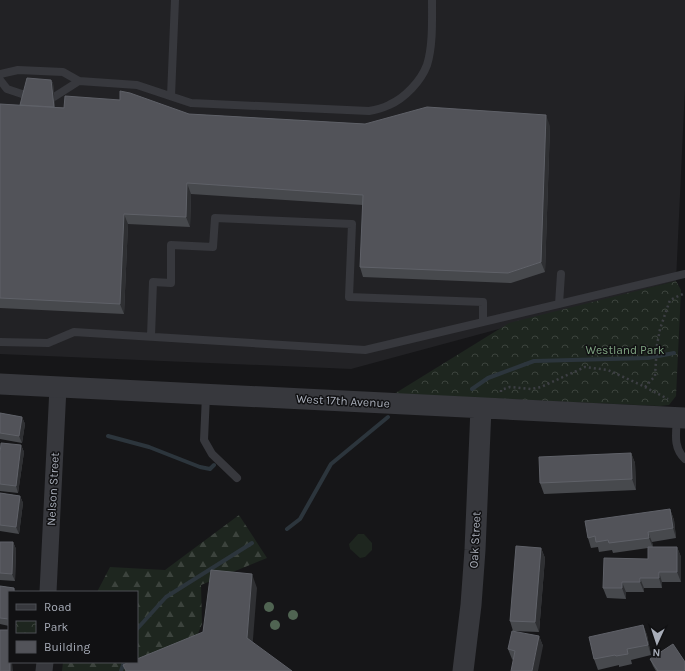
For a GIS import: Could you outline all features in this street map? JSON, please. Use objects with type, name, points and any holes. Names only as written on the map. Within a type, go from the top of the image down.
[{"type":"street","name":"West 17th Avenue","points":[[0,384],[488,408],[677,412]]},
{"type":"street","name":"Nelson Street","points":[[48,591],[58,387]]},
{"type":"street","name":"Oak Street","points":[[463,671],[471,605],[488,408]]},
{"type":"lane","points":[[171,96],[175,0]]},
{"type":"lane","points":[[0,74],[18,70],[63,72],[79,81],[137,85],[191,103],[369,112],[389,106],[404,96],[418,81],[427,66],[430,50],[432,0]]},
{"type":"lane","points":[[0,80],[8,89],[25,95],[54,97],[79,81]]},
{"type":"lane","points":[[151,336],[153,282],[171,283],[171,245],[213,247],[215,218],[352,224],[349,297],[483,302],[482,322]]},
{"type":"lane","points":[[559,304],[561,274]]},
{"type":"lane","points":[[0,342],[48,343],[74,332],[365,350],[685,274]]},
{"type":"lane","points":[[206,394],[204,440],[212,454],[237,478]]},
{"type":"lane","points":[[677,412],[677,449],[679,454],[685,459]]},
{"type":"path","points":[[645,387],[655,376],[660,329],[670,300],[685,293]]},
{"type":"path","points":[[488,408],[501,390],[510,387],[531,389],[541,387],[585,367],[608,370],[645,387],[677,412]]},
{"type":"shaded area","points":[[0,0],[685,0],[685,88],[676,281],[351,369],[0,354]]},
{"type":"green space","name":"Westland Park","points":[[676,281],[681,290],[676,396],[669,405],[660,406],[394,394],[509,323]]},
{"type":"green space","points":[[239,515],[267,558],[201,585],[202,624],[194,643],[136,671],[62,671],[63,663],[138,663],[138,591],[98,591],[110,567],[165,570]]},
{"type":"green space","points":[[358,534],[364,534],[372,543],[372,550],[365,557],[360,558],[350,549],[349,544]]},
{"type":"building","points":[[27,78],[51,80],[54,107],[20,105]]},
{"type":"building","points":[[120,91],[130,93],[189,114],[365,124],[427,107],[546,115],[541,262],[508,273],[360,267],[363,195],[187,183],[186,217],[124,214],[120,304],[0,298],[0,104],[64,108],[65,96],[120,100]]},
{"type":"building","points":[[0,413],[22,417],[19,436],[0,433]]},
{"type":"building","points":[[1,443],[21,445],[16,486],[0,484]]},
{"type":"building","points":[[631,453],[632,479],[540,483],[539,457]]},
{"type":"building","points":[[0,493],[20,496],[16,527],[0,525]]},
{"type":"building","points":[[670,509],[673,528],[648,532],[649,538],[609,543],[608,540],[596,542],[595,536],[588,538],[585,521]]},
{"type":"building","points":[[0,542],[13,542],[12,574],[0,573]]},
{"type":"building","points":[[516,546],[541,548],[535,622],[510,621]]},
{"type":"building","points":[[648,547],[677,547],[677,572],[659,572],[659,578],[640,578],[640,582],[622,582],[622,588],[603,588],[604,558],[648,559]]},
{"type":"building","points":[[211,570],[252,574],[247,638],[292,671],[126,671],[123,665],[127,663],[138,663],[138,659],[203,632]]},
{"type":"building","points":[[0,586],[14,588],[14,591],[8,591],[8,619],[0,618]]},
{"type":"building","points":[[643,625],[648,645],[627,649],[628,654],[594,659],[589,637]]},
{"type":"building","points":[[0,630],[8,630],[8,663],[10,663],[10,671],[0,671]]},
{"type":"building","points":[[512,631],[539,636],[532,671],[511,671],[515,651],[508,649]]},
{"type":"building","points":[[673,644],[685,662],[685,670],[658,671],[650,659]]},
{"type":"waterway","points":[[472,389],[488,378],[534,361],[648,358],[674,353]]},
{"type":"waterway","points":[[287,529],[300,519],[331,464],[388,417]]},
{"type":"waterway","points":[[108,436],[149,447],[200,467],[210,469],[214,465]]},
{"type":"waterway","points":[[138,628],[166,597],[252,543]]},
{"type":"waterway","points":[[121,671],[124,663]]}]
